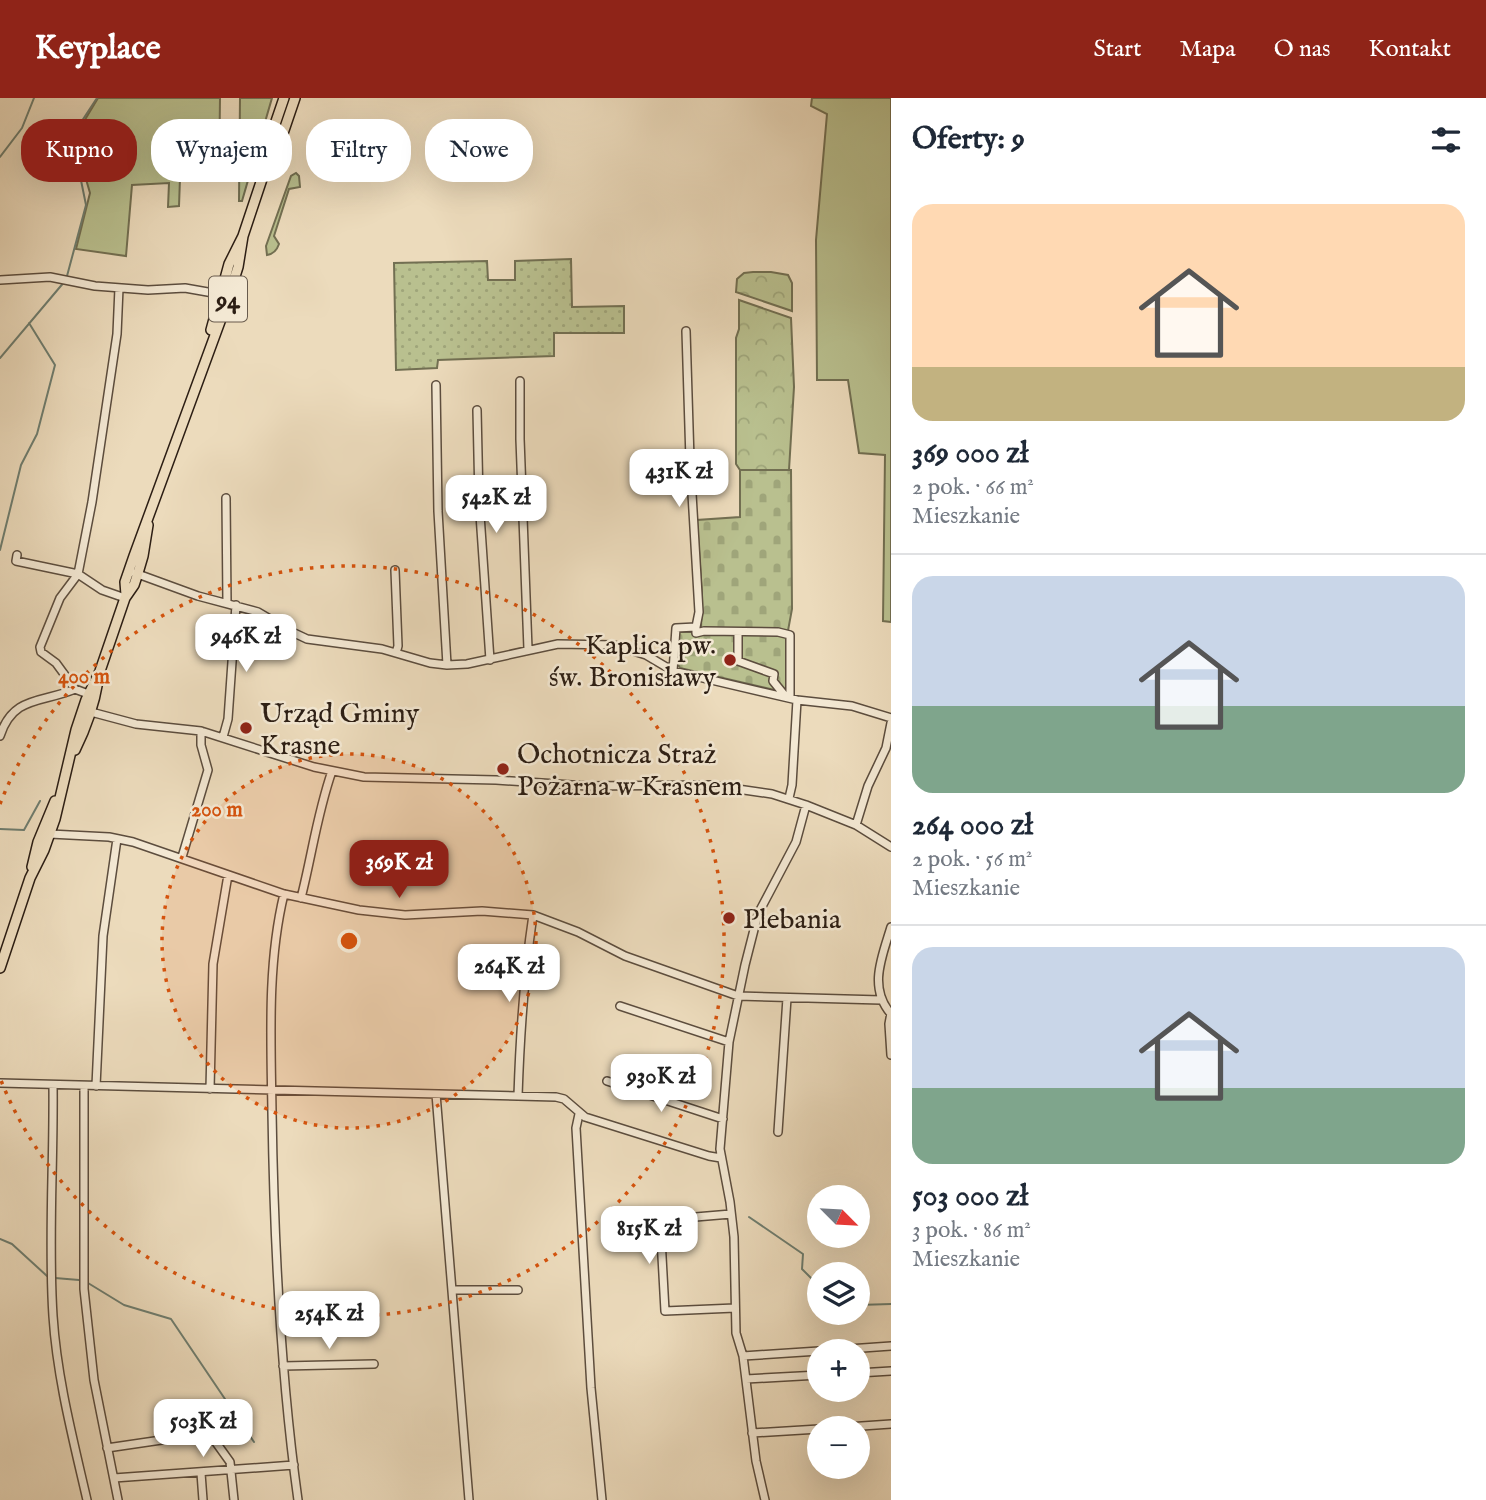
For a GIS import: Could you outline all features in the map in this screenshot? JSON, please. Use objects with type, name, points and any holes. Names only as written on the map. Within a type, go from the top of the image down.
[{"type":"main road","name":"94","points":[[277,119],[284,98]]},
{"type":"main road","name":"94","points":[[288,119],[295,98]]},
{"type":"main road","name":"94","points":[[204,359],[219,294],[262,182]]},
{"type":"main road","name":"94","points":[[30,878],[50,834],[60,790],[91,712],[100,671],[125,597],[134,556],[148,525],[234,278],[243,236]]},
{"type":"main road","name":"94","points":[[125,597],[134,585],[138,573],[148,525]]},
{"type":"main road","name":"94","points":[[71,758],[79,720],[100,671]]},
{"type":"main road","name":"94","points":[[0,968],[30,878],[38,842],[60,790]]},
{"type":"street","points":[[0,280],[42,277],[119,288],[185,288],[219,294]]},
{"type":"street","points":[[91,712],[87,697],[75,689],[64,672],[41,652],[40,647],[60,598],[78,574],[92,502],[117,334],[119,288]]},
{"type":"street","points":[[686,331],[690,460],[699,595],[696,633],[778,632],[790,635],[792,785],[789,799]]},
{"type":"street","points":[[520,381],[528,649]]},
{"type":"street","points":[[436,385],[438,511],[447,665]]},
{"type":"street","points":[[477,410],[479,500],[490,660]]},
{"type":"street","points":[[226,498],[227,603]]},
{"type":"street","points":[[17,555],[16,561],[78,574],[102,590],[125,597]]},
{"type":"street","points":[[134,556],[138,573]]},
{"type":"street","points":[[395,570],[396,653]]},
{"type":"street","points":[[127,579],[131,574],[138,573],[190,594],[258,611],[307,639],[396,653],[447,665],[490,660],[528,649],[579,643],[614,645],[646,655],[673,671],[791,698],[852,706],[891,721],[886,748],[856,825]]},
{"type":"street","points":[[223,737],[229,719],[236,605]]},
{"type":"street","points":[[673,671],[676,628],[696,627]]},
{"type":"street","points":[[738,632],[738,661],[774,674],[774,681],[791,698]]},
{"type":"street","points":[[0,736],[9,716],[22,705],[34,699],[62,695],[75,689]]},
{"type":"street","points":[[79,720],[91,712],[136,724],[201,731],[332,771],[378,778],[496,780],[587,786],[710,785],[789,799],[856,825],[891,847]]},
{"type":"street","points":[[182,857],[208,770],[201,745],[201,731]]},
{"type":"street","points":[[301,898],[321,800],[332,771]]},
{"type":"street","points":[[765,1500],[752,1433],[743,1356],[736,1333],[736,1264],[721,1158],[723,1119],[729,1042],[758,914],[796,842],[806,805]]},
{"type":"street","points":[[47,816],[46,824],[50,834]]},
{"type":"street","points":[[38,842],[50,834],[117,839],[182,857],[284,894],[359,909],[405,915],[482,911],[533,915],[578,932],[625,956],[738,996],[881,1000]]},
{"type":"street","points":[[96,1086],[103,936],[117,839]]},
{"type":"street","points":[[210,1089],[213,964],[228,875]]},
{"type":"street","points":[[284,894],[272,974],[271,1091],[274,1216],[284,1366],[298,1500]]},
{"type":"street","points":[[518,1096],[519,1047],[533,915]]},
{"type":"street","points":[[891,927],[878,973],[881,1000],[891,1014],[891,1055]]},
{"type":"street","points":[[778,1132],[787,998]]},
{"type":"street","points":[[620,1006],[729,1042]]},
{"type":"street","points":[[607,1081],[723,1119]]},
{"type":"street","points":[[0,1083],[556,1097],[570,1104],[579,1114],[721,1158]]},
{"type":"street","points":[[53,1086],[53,1315],[58,1362],[88,1500]]},
{"type":"street","points":[[84,1086],[84,1289],[94,1380],[118,1500]]},
{"type":"street","points":[[436,1094],[469,1500]]},
{"type":"street","points":[[579,1114],[576,1128],[591,1388],[602,1500]]},
{"type":"street","points":[[731,1214],[660,1220],[665,1311],[735,1308]]},
{"type":"street","points":[[452,1290],[519,1290]]},
{"type":"street","points":[[870,1347],[891,1346]]},
{"type":"street","points":[[743,1356],[807,1352]]},
{"type":"street","points":[[284,1366],[374,1364]]},
{"type":"street","points":[[870,1372],[891,1371]]},
{"type":"street","points":[[746,1379],[807,1376]]},
{"type":"street","points":[[192,1409],[230,1462],[234,1500]]},
{"type":"street","points":[[870,1425],[891,1424]]},
{"type":"street","points":[[752,1433],[807,1430]]},
{"type":"street","points":[[107,1448],[209,1433]]},
{"type":"street","points":[[114,1478],[294,1465]]},
{"type":"street","points":[[201,1473],[203,1500]]},
{"type":"green space","points":[[98,98],[220,98],[220,119],[151,119],[151,182],[180,182],[179,206],[168,207],[169,183],[132,185],[126,256],[76,249],[90,193],[87,182],[137,182],[137,119],[85,119]]},
{"type":"green space","points":[[240,98],[272,98],[266,119],[240,119]]},
{"type":"green space","points":[[812,98],[891,98],[891,622],[883,621],[885,455],[859,453],[848,380],[817,380],[816,240],[827,114],[811,106]]},
{"type":"green space","points":[[296,173],[299,176],[300,187],[289,189],[274,236],[279,244],[272,254],[267,255],[266,246],[289,182],[292,182],[292,175]]},
{"type":"green space","points":[[239,182],[248,182],[242,201],[239,201]]},
{"type":"green space","points":[[571,259],[572,307],[624,306],[624,333],[554,333],[554,356],[438,360],[437,368],[396,370],[394,263],[487,261],[488,280],[515,280],[515,261]]},
{"type":"green space","points":[[744,273],[788,275],[792,283],[792,311],[736,292],[737,279]]},
{"type":"green space","points":[[739,300],[791,318],[794,387],[789,470],[740,470],[736,464],[736,338],[739,329]]},
{"type":"green space","points":[[740,470],[791,470],[792,609],[787,636],[787,690],[783,692],[680,668],[676,661],[679,632],[701,630],[702,595],[697,520],[740,517]]},
{"type":"waterway","points":[[0,157],[22,128],[34,98]]},
{"type":"waterway","points":[[67,276],[86,205],[72,136],[97,98]]},
{"type":"waterway","points":[[0,358],[65,281]]},
{"type":"waterway","points":[[0,550],[21,465],[37,434],[55,365],[29,323]]},
{"type":"waterway","points":[[0,829],[24,830],[40,801]]},
{"type":"waterway","points":[[749,1217],[803,1254],[802,1269],[807,1274]]},
{"type":"waterway","points":[[0,1239],[12,1244],[47,1276]]},
{"type":"waterway","points":[[55,1278],[79,1280]]},
{"type":"waterway","points":[[88,1283],[124,1305],[171,1319],[254,1442]]},
{"type":"waterway","points":[[870,1305],[891,1304]]},
{"type":"place","name":"Kaplica pw. św. Bronisławy","points":[[730,660]]},
{"type":"place","name":"Urząd Gminy Krasne","points":[[246,728]]},
{"type":"place","name":"Ochotnicza Straż Pożarna w Krasnem","points":[[503,769]]},
{"type":"place","name":"Plebania","points":[[729,918]]}]
